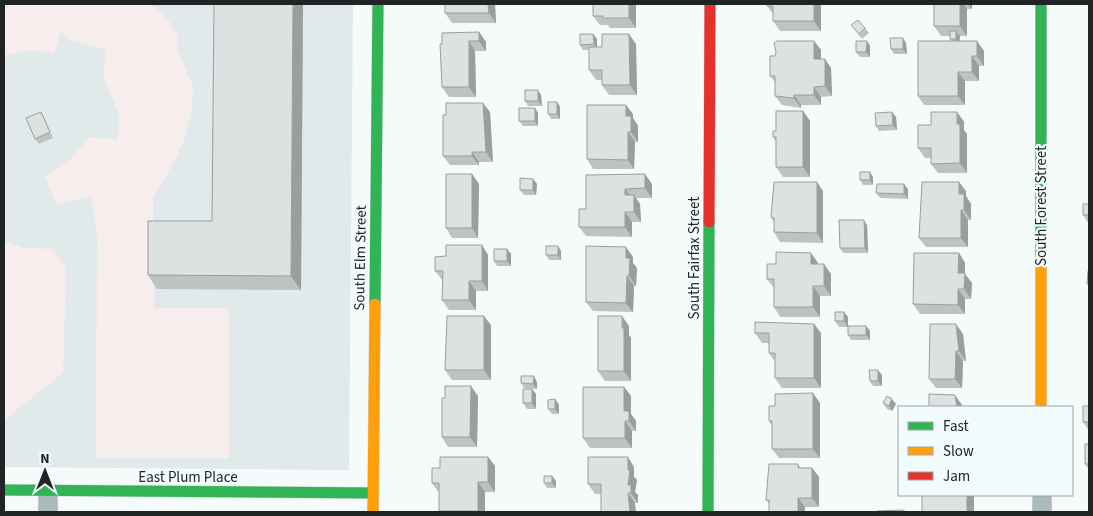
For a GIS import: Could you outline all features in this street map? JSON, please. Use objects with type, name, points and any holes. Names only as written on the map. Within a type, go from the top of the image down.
[{"type":"street","name":"South Elm Street","points":[[373,512],[378,4]]},
{"type":"street","name":"South Fairfax Street","points":[[708,512],[710,4]]},
{"type":"street","name":"South Forest Street","points":[[1041,4],[1042,406]]},
{"type":"street","name":"East Plum Place","points":[[4,490],[373,493]]},
{"type":"street","points":[[48,491],[48,512]]},
{"type":"street","points":[[1042,496],[1042,512]]},
{"type":"shaded area","points":[[4,4],[353,4],[349,470],[4,467]]},
{"type":"shaded area","points":[[4,4],[151,4],[168,20],[178,36],[177,48],[193,87],[191,115],[176,159],[153,198],[154,308],[229,308],[229,458],[96,458],[97,234],[91,197],[56,204],[45,176],[69,161],[89,137],[118,140],[119,115],[103,76],[106,50],[68,39],[61,31],[54,54],[29,51],[4,56]]},
{"type":"shaded area","points":[[4,241],[23,248],[53,249],[66,267],[63,373],[4,420]]},
{"type":"building","points":[[214,4],[293,4],[291,276],[148,275],[148,221],[212,221]]},
{"type":"building","points":[[445,4],[488,4],[489,13],[445,13]]},
{"type":"building","points":[[593,4],[629,4],[629,18],[593,16]]},
{"type":"building","points":[[767,4],[814,4],[814,21],[773,21],[773,6],[767,6]]},
{"type":"building","points":[[934,4],[960,4],[960,26],[934,26]]},
{"type":"building","points":[[858,20],[865,28],[859,34],[851,25]]},
{"type":"building","points":[[950,31],[956,31],[956,39],[950,39]]},
{"type":"building","points":[[479,32],[479,41],[469,41],[469,87],[442,87],[440,44],[442,44],[442,33]]},
{"type":"building","points":[[580,34],[593,34],[594,44],[580,45]]},
{"type":"building","points":[[602,34],[629,34],[630,85],[602,85],[602,70],[589,70],[589,47],[602,47]]},
{"type":"building","points":[[890,38],[903,38],[903,49],[891,49]]},
{"type":"building","points":[[777,41],[814,41],[814,59],[825,59],[825,86],[814,87],[814,95],[794,95],[794,98],[775,96],[775,76],[770,76],[770,56],[775,56],[774,43]]},
{"type":"building","points":[[856,41],[867,41],[866,52],[856,52]]},
{"type":"building","points":[[918,41],[977,41],[977,56],[972,56],[972,72],[958,72],[958,96],[918,96]]},
{"type":"building","points":[[525,90],[538,90],[538,101],[525,101]]},
{"type":"building","points":[[548,102],[557,102],[557,114],[548,114]]},
{"type":"building","points":[[446,103],[483,103],[486,152],[472,152],[472,156],[443,156],[443,115],[446,115]]},
{"type":"building","points":[[587,105],[626,105],[626,116],[631,116],[631,132],[628,132],[628,160],[587,159]]},
{"type":"building","points":[[519,108],[535,108],[535,121],[519,121]]},
{"type":"building","points":[[776,111],[803,111],[803,167],[776,167],[776,137],[773,137],[773,131],[776,131]]},
{"type":"building","points":[[41,112],[50,132],[35,139],[26,118]]},
{"type":"building","points":[[892,112],[893,125],[876,126],[875,113]]},
{"type":"building","points":[[931,112],[957,112],[957,124],[960,124],[960,163],[931,164],[931,148],[918,148],[918,125],[931,125]]},
{"type":"building","points":[[860,172],[870,172],[870,180],[860,180]]},
{"type":"building","points":[[446,174],[472,174],[472,228],[446,228]]},
{"type":"building","points":[[645,174],[645,188],[625,189],[625,195],[634,195],[634,212],[625,212],[625,227],[579,227],[579,209],[586,209],[586,175]]},
{"type":"building","points":[[520,178],[533,179],[533,190],[520,190]]},
{"type":"building","points":[[774,182],[817,182],[817,233],[774,232],[774,218],[771,217]]},
{"type":"building","points":[[922,182],[959,182],[959,194],[964,194],[964,210],[961,210],[961,238],[919,238]]},
{"type":"building","points":[[877,184],[904,184],[904,194],[876,193]]},
{"type":"building","points":[[1083,204],[1089,204],[1089,215],[1083,215]]},
{"type":"building","points":[[839,220],[864,220],[865,248],[840,248]]},
{"type":"building","points":[[446,245],[482,245],[482,281],[469,281],[469,300],[442,300],[443,271],[435,271],[435,257],[446,256]]},
{"type":"building","points":[[546,246],[558,246],[558,255],[546,255]]},
{"type":"building","points":[[586,246],[626,247],[626,258],[630,258],[626,303],[586,302]]},
{"type":"building","points":[[494,249],[507,249],[507,261],[494,261]]},
{"type":"building","points":[[776,252],[811,253],[811,264],[824,264],[824,286],[813,286],[813,307],[774,307],[774,279],[767,279],[767,264],[776,264]]},
{"type":"building","points":[[914,253],[959,253],[958,273],[965,273],[964,289],[958,289],[958,305],[913,304]]},
{"type":"building","points":[[1088,271],[1089,284],[1087,284]]},
{"type":"building","points":[[835,312],[844,312],[844,321],[835,321]]},
{"type":"building","points":[[447,316],[484,316],[484,370],[445,370]]},
{"type":"building","points":[[598,316],[622,316],[622,328],[624,328],[624,371],[598,371]]},
{"type":"building","points":[[755,322],[814,324],[814,378],[775,378],[775,353],[769,353],[769,333],[755,333]]},
{"type":"building","points":[[930,324],[956,324],[959,351],[956,351],[955,379],[929,379]]},
{"type":"building","points":[[848,326],[866,326],[866,335],[848,335]]},
{"type":"building","points":[[869,370],[878,370],[878,381],[870,381]]},
{"type":"building","points":[[521,376],[534,376],[533,384],[521,383]]},
{"type":"building","points":[[445,386],[471,386],[470,437],[442,437],[442,398],[445,398]]},
{"type":"building","points":[[583,387],[624,387],[624,411],[629,411],[629,421],[625,421],[625,438],[583,438]]},
{"type":"building","points":[[523,389],[532,389],[532,403],[523,403]]},
{"type":"building","points":[[813,393],[813,449],[772,449],[772,421],[769,421],[769,406],[775,406],[775,394]]},
{"type":"building","points":[[929,394],[955,395],[957,406],[929,406]]},
{"type":"building","points":[[887,396],[892,399],[889,406],[883,403]]},
{"type":"building","points":[[555,399],[555,409],[548,409],[548,400]]},
{"type":"building","points":[[1083,406],[1089,406],[1089,422],[1083,422]]},
{"type":"building","points":[[1085,444],[1089,444],[1089,464],[1085,464]]},
{"type":"building","points":[[440,457],[488,457],[488,482],[478,482],[478,511],[439,511],[439,483],[432,483],[432,468],[440,468]]},
{"type":"building","points":[[588,457],[628,457],[628,470],[630,470],[628,485],[631,485],[631,493],[628,493],[630,512],[601,512],[601,484],[588,484]]},
{"type":"building","points":[[769,464],[798,464],[798,468],[812,468],[812,498],[798,498],[798,512],[769,512],[769,500],[766,500]]},
{"type":"building","points":[[544,476],[552,476],[552,483],[544,483]]},
{"type":"building","points":[[922,496],[967,496],[967,512],[922,512]]},
{"type":"building","points":[[904,510],[904,512],[877,512],[877,511]]},
{"type":"traffic: fast","points":[[375,304],[378,4]]},
{"type":"traffic: fast","points":[[1041,4],[1041,258]]},
{"type":"traffic: fast","points":[[708,512],[709,222]]},
{"type":"traffic: fast","points":[[4,490],[373,493]]},
{"type":"traffic: slow","points":[[1041,258],[1041,406]]},
{"type":"traffic: slow","points":[[373,512],[375,304]]},
{"type":"traffic: jam","points":[[709,222],[710,4]]}]
